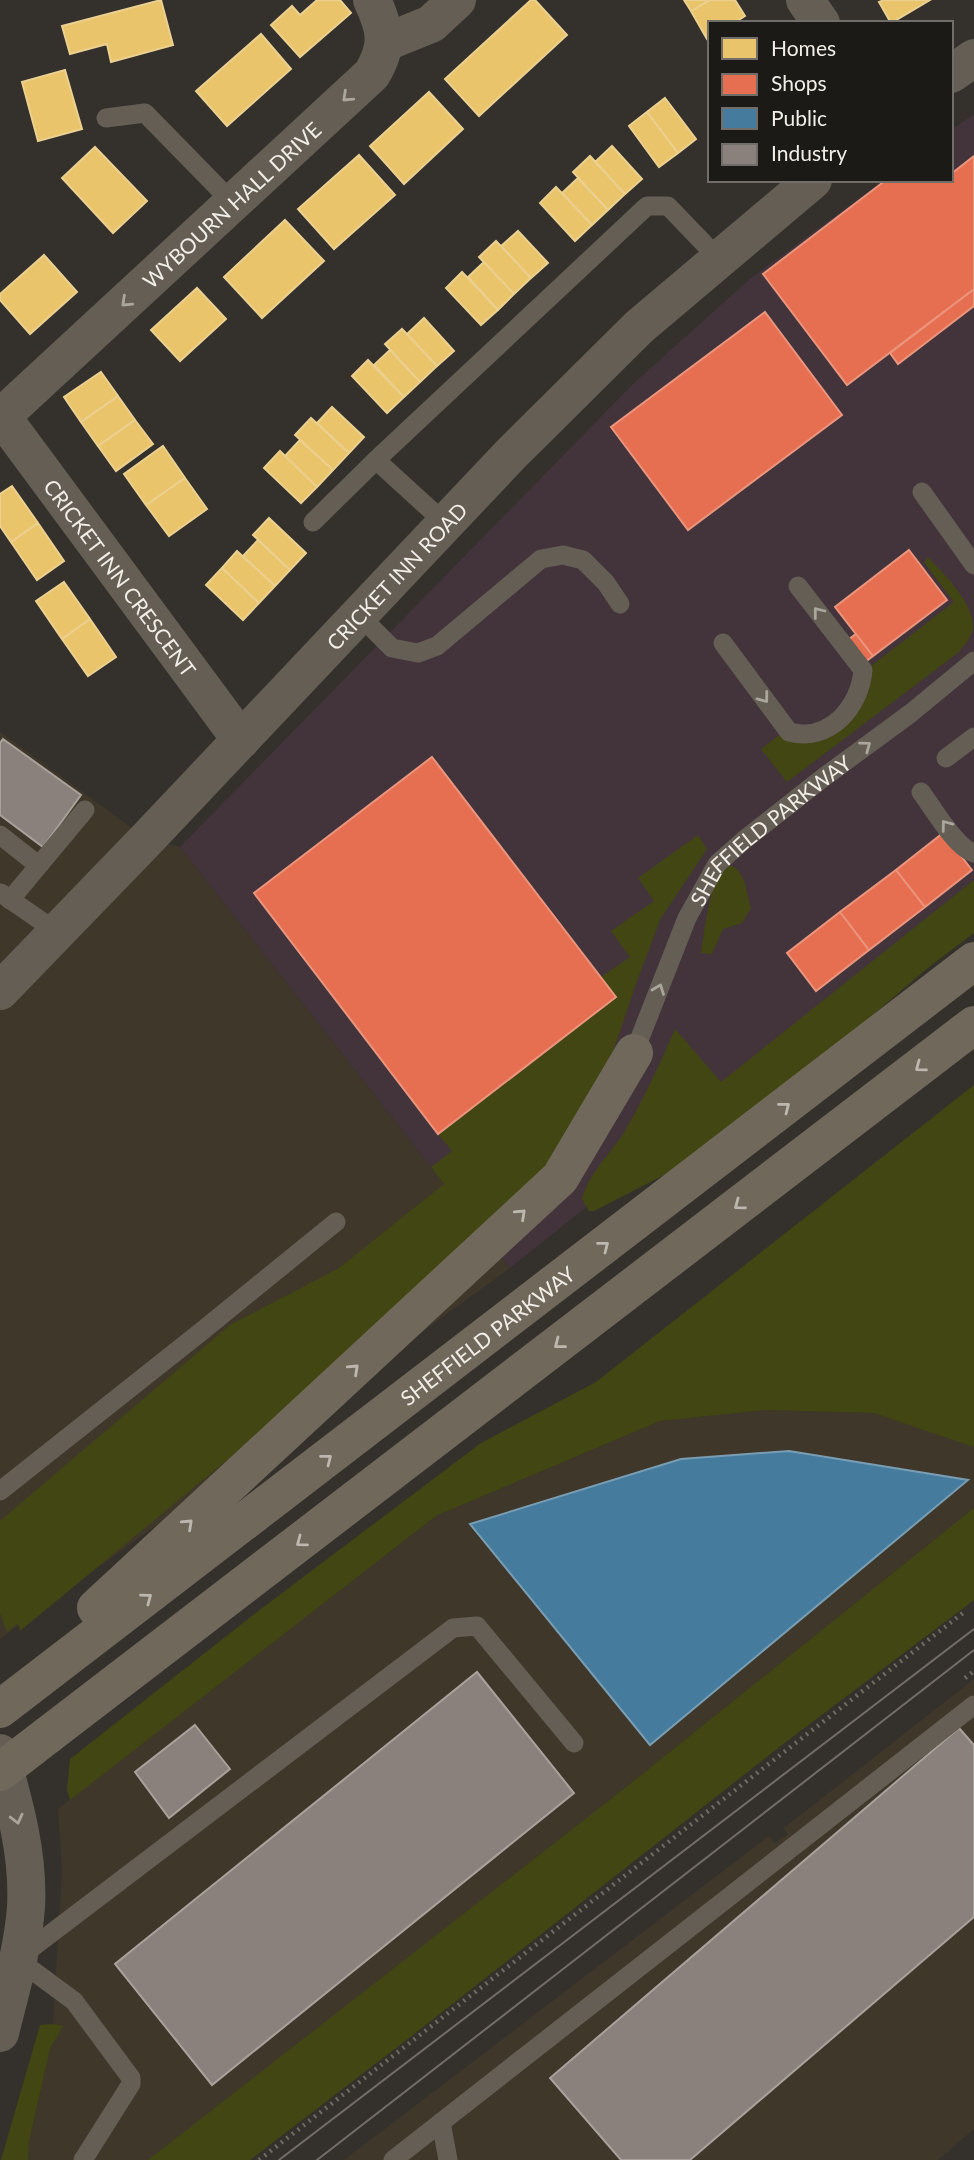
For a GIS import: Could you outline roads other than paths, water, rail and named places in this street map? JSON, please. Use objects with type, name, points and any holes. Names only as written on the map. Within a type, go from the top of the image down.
[{"type":"highway","name":"SHEFFIELD PARKWAY","points":[[0,1709],[32,1677],[974,961]]},
{"type":"highway","points":[[0,1772],[974,1025]]},
{"type":"highway","points":[[0,1700],[32,1677],[560,1178],[635,1053]]},
{"type":"street","points":[[372,0],[383,27],[384,43],[430,24],[457,0]]},
{"type":"street","points":[[805,0],[820,21]]},
{"type":"street","name":"WYBOURN HALL DRIVE","points":[[1,415],[372,74],[380,61],[384,43]]},
{"type":"street","points":[[953,73],[974,58]]},
{"type":"street","name":"CRICKET INN ROAD","points":[[0,991],[510,454],[639,327],[811,182]]},
{"type":"street","name":"CRICKET INN CRESCENT","points":[[1,415],[241,740]]},
{"type":"street","points":[[0,1753],[22,1840],[26,1875],[26,1906],[9,1961],[0,2034]]},
{"type":"lane","points":[[106,118],[145,113],[233,203]]},
{"type":"lane","points":[[313,522],[648,206],[668,206],[719,259]]},
{"type":"lane","points":[[376,460],[445,523]]},
{"type":"lane","points":[[922,492],[974,565]]},
{"type":"lane","points":[[359,615],[392,648],[418,653],[437,646],[541,559],[563,555],[583,560],[606,583],[620,604]]},
{"type":"lane","points":[[723,643],[789,732],[817,732],[834,723],[850,709],[859,695],[863,670],[798,586]]},
{"type":"lane","name":"SHEFFIELD PARKWAY","points":[[635,1053],[687,918],[717,864],[824,777],[911,713],[973,660]]},
{"type":"lane","points":[[946,758],[974,737]]},
{"type":"lane","points":[[922,792],[958,841],[969,852],[974,853]]},
{"type":"lane","points":[[57,932],[5,896],[38,864],[85,810]]},
{"type":"lane","points":[[0,835],[38,864]]},
{"type":"lane","points":[[0,1490],[336,1222]]},
{"type":"lane","points":[[83,2160],[131,2084],[131,2078],[74,2001],[9,1961],[453,1628],[477,1626],[574,1743]]},
{"type":"lane","points":[[393,2160],[974,1705]]},
{"type":"lane","points":[[441,2122],[447,2160]]},
{"type":"tram line","points":[[279,2160],[974,1629]]},
{"type":"tram line","points":[[317,2160],[974,1650]]}]
